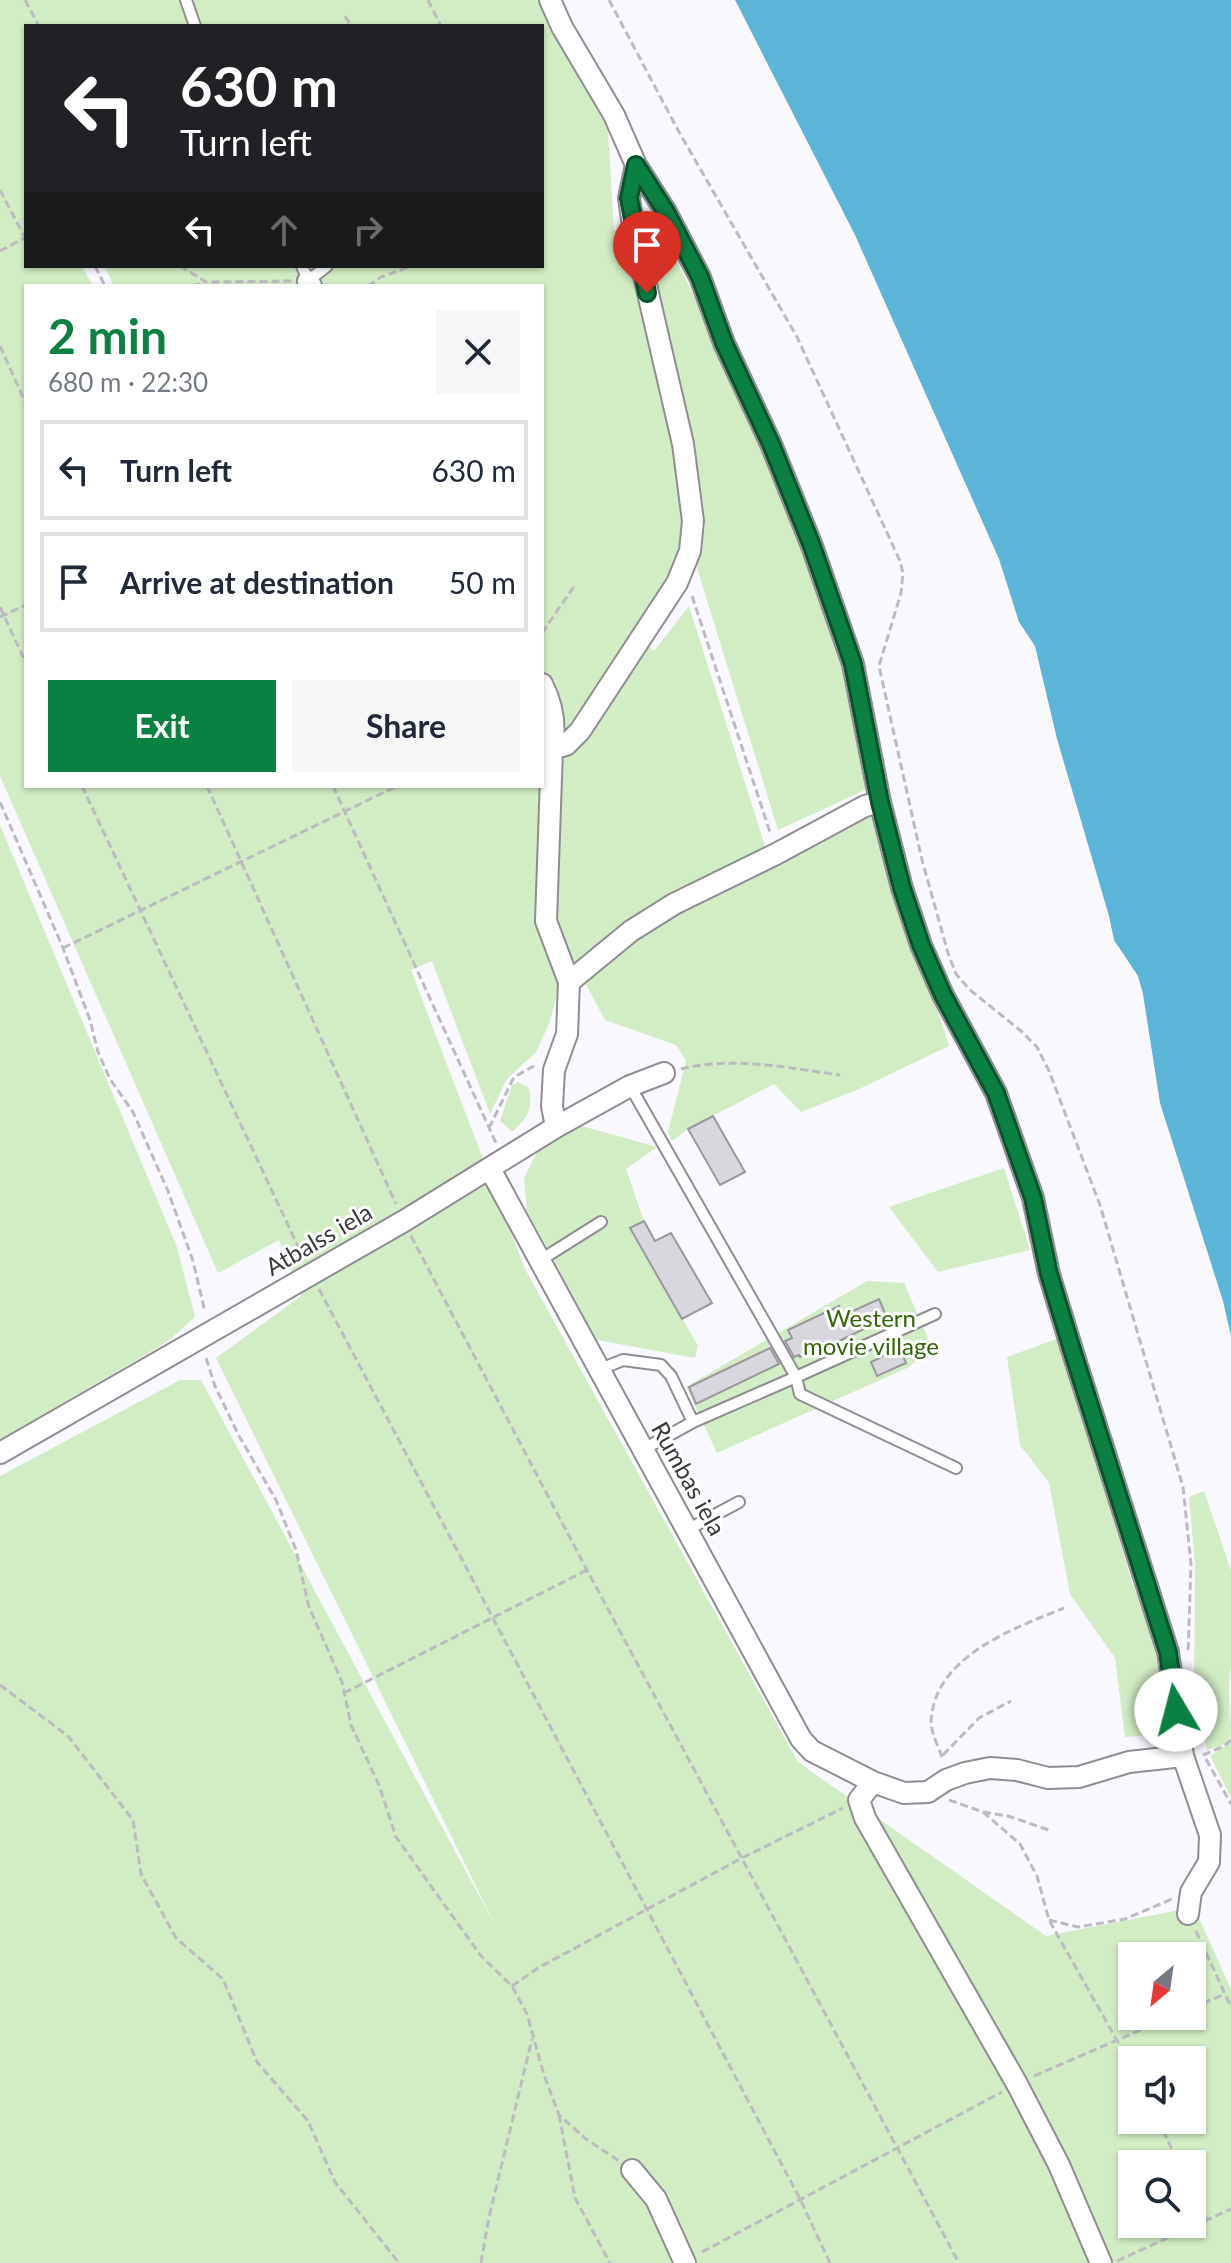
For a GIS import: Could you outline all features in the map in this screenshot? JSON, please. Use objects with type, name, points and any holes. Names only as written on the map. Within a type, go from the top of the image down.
[{"type":"street","points":[[550,0],[562,27],[614,115],[636,165],[666,212],[700,277],[724,343],[771,444],[812,546],[853,664],[880,802],[902,888],[921,945],[943,995],[996,1093],[1033,1198],[1049,1274],[1168,1652],[1210,1835],[1209,1862],[1191,1892],[1188,1914]]},
{"type":"street","points":[[552,749],[566,745],[580,731],[677,583],[690,551],[693,521],[683,444],[634,233],[629,198],[636,165]]},
{"type":"street","points":[[544,689],[555,728],[546,921],[569,982],[567,1034],[554,1070],[552,1106],[556,1127]]},
{"type":"street","points":[[569,982],[631,931],[674,904],[865,806],[880,802]]},
{"type":"street","name":"Atbalss iela","points":[[0,1453],[404,1221],[556,1127],[630,1086],[664,1073]]},
{"type":"street","name":"Rumbas iela","points":[[497,1165],[539,1261],[801,1739],[812,1751],[873,1782],[904,1793],[928,1792]]},
{"type":"street","points":[[928,1792],[946,1780],[990,1768],[1017,1770],[1048,1778],[1079,1777],[1129,1762],[1191,1750]]},
{"type":"street","points":[[873,1782],[859,1800],[865,1818],[1017,2084],[1059,2165],[1101,2263]]},
{"type":"street","points":[[632,2170],[656,2199],[685,2262]]},
{"type":"lane","points":[[186,0],[194,24]]},
{"type":"lane","points":[[630,1086],[796,1377],[800,1394],[956,1468]]},
{"type":"lane","points":[[539,1261],[601,1222]]},
{"type":"lane","points":[[642,1450],[693,1422],[935,1314]]},
{"type":"lane","points":[[598,1370],[623,1360],[661,1365],[671,1376],[693,1422]]},
{"type":"lane","points":[[687,1530],[739,1502]]},
{"type":"path","points":[[25,0],[38,24]]},
{"type":"path","points":[[428,0],[440,24]]},
{"type":"path","points":[[609,0],[679,132],[797,337],[900,561],[903,573],[901,593],[879,666],[922,860],[956,974],[970,990],[1037,1047],[1100,1205],[1183,1487],[1191,1564],[1188,1659]]},
{"type":"path","points":[[345,16],[350,24]]},
{"type":"path","points":[[0,190],[24,234]]},
{"type":"path","points":[[0,251],[24,239]]},
{"type":"path","points":[[183,268],[206,282]]},
{"type":"path","points":[[371,284],[406,268]]},
{"type":"path","points":[[200,284],[307,278]]},
{"type":"path","points":[[0,346],[24,400]]},
{"type":"path","points":[[677,583],[692,596],[764,809],[776,854]]},
{"type":"path","points":[[544,630],[575,585]]},
{"type":"path","points":[[2,616],[24,606]]},
{"type":"path","points":[[0,607],[24,659]]},
{"type":"path","points":[[83,788],[310,1273],[800,2199],[830,2263]]},
{"type":"path","points":[[208,788],[404,1221],[587,1570],[959,2263]]},
{"type":"path","points":[[334,788],[489,1128],[497,1165]]},
{"type":"path","points":[[63,948],[393,788]]},
{"type":"path","points":[[0,802],[63,948],[90,1020],[98,1052],[110,1079],[133,1112],[168,1191],[193,1261],[206,1317],[200,1339],[215,1386],[276,1500],[296,1550],[309,1607],[344,1693],[351,1725],[379,1785],[396,1837],[481,1956],[512,1986],[527,2014],[559,2115],[575,2198],[610,2263]]},
{"type":"path","points":[[664,1073],[705,1063],[840,1075]]},
{"type":"path","points":[[489,1128],[514,1077],[533,1066],[554,1070]]},
{"type":"path","points":[[344,1693],[587,1570]]},
{"type":"path","points":[[946,1780],[931,1724],[938,1690],[964,1659],[1009,1630],[1064,1608]]},
{"type":"path","points":[[0,1685],[68,1736],[133,1820],[141,1874],[176,1938],[223,1979],[257,2062],[308,2121],[335,2182],[399,2263]]},
{"type":"path","points":[[942,1757],[979,1718],[1011,1701]]},
{"type":"path","points":[[1210,1753],[1231,1740]]},
{"type":"path","points":[[1191,1750],[1231,1804]]},
{"type":"path","points":[[928,1792],[983,1812],[1008,1816],[1049,1830]]},
{"type":"path","points":[[512,1986],[538,1968],[742,1858],[859,1800]]},
{"type":"path","points":[[983,1812],[1020,1844],[1037,1876],[1049,1920],[1122,2046]]},
{"type":"path","points":[[1049,1920],[1078,1927],[1125,1919],[1191,1892]]},
{"type":"path","points":[[1188,1914],[1231,2007]]},
{"type":"path","points":[[1206,2002],[1225,1994]]},
{"type":"path","points":[[685,2262],[896,2146],[1017,2084],[1140,2030]]},
{"type":"path","points":[[481,2263],[533,2036]]},
{"type":"path","points":[[559,2115],[586,2139],[632,2170]]},
{"type":"path","points":[[1114,2263],[1231,2209]]},
{"type":"green space","points":[[0,0],[546,0],[608,130],[614,231],[654,212],[745,404],[837,640],[853,698],[865,790],[778,830],[697,568],[705,527],[689,429],[679,558],[635,633],[654,651],[689,606],[765,846],[747,856],[756,873],[875,811],[949,1046],[859,1089],[801,1112],[774,1084],[688,1129],[672,1141],[668,1132],[686,1061],[676,1045],[605,1020],[582,977],[558,992],[549,1024],[536,1052],[507,1079],[490,1114],[432,961],[411,970],[525,1269],[798,1762],[1046,1936],[1194,1907],[1231,1989],[1231,2263],[0,2263],[0,1476],[180,1380],[201,1380],[496,1927],[216,1358],[301,1296],[279,1240],[218,1273],[0,776]]},
{"type":"green space","points":[[0,825],[177,1247],[195,1317],[167,1342],[0,1440]]},
{"type":"green space","points":[[518,1082],[529,1088],[530,1107],[512,1132],[500,1121],[512,1085]]},
{"type":"green space","points":[[578,1125],[657,1147],[626,1169],[644,1221],[630,1228],[698,1346],[695,1358],[597,1340],[527,1211],[524,1178],[537,1152]]},
{"type":"green space","points":[[1004,1168],[1030,1250],[938,1272],[889,1207]]},
{"type":"green space","name":"Western movie village","points":[[867,1281],[904,1283],[933,1350],[907,1368],[717,1453],[686,1387]]},
{"type":"green space","points":[[1059,1338],[1132,1582],[1152,1633],[1169,1734],[1125,1737],[1115,1658],[1070,1594],[1049,1483],[1020,1445],[1007,1357]]},
{"type":"green space","points":[[1204,1491],[1231,1570],[1231,1737],[1223,1745],[1207,1750],[1194,1697],[1195,1564],[1189,1497]]},
{"type":"green space","points":[[1231,1742],[1231,1798],[1210,1756]]},
{"type":"water","points":[[735,0],[1231,0],[1231,1336],[1223,1301],[1160,1103],[1138,976],[1114,940],[1057,739],[1035,646],[1019,622],[999,559],[855,235]]},
{"type":"building","points":[[713,1116],[745,1172],[720,1185],[688,1129]]},
{"type":"building","points":[[644,1221],[655,1241],[671,1233],[712,1303],[682,1319],[630,1228]]},
{"type":"building","points":[[879,1299],[887,1318],[841,1340],[800,1357],[794,1357],[785,1341],[792,1338],[788,1330],[839,1306],[842,1316]]},
{"type":"building","points":[[770,1348],[779,1364],[696,1404],[689,1387]]},
{"type":"building","points":[[900,1348],[906,1363],[877,1376],[871,1362]]},
{"type":"route","points":[[647,293],[629,198],[636,165],[666,212],[700,277],[724,343],[771,444],[812,546],[853,664],[880,802],[902,888],[921,945],[943,995],[996,1093],[1033,1198],[1049,1274],[1168,1652],[1176,1710]]}]
